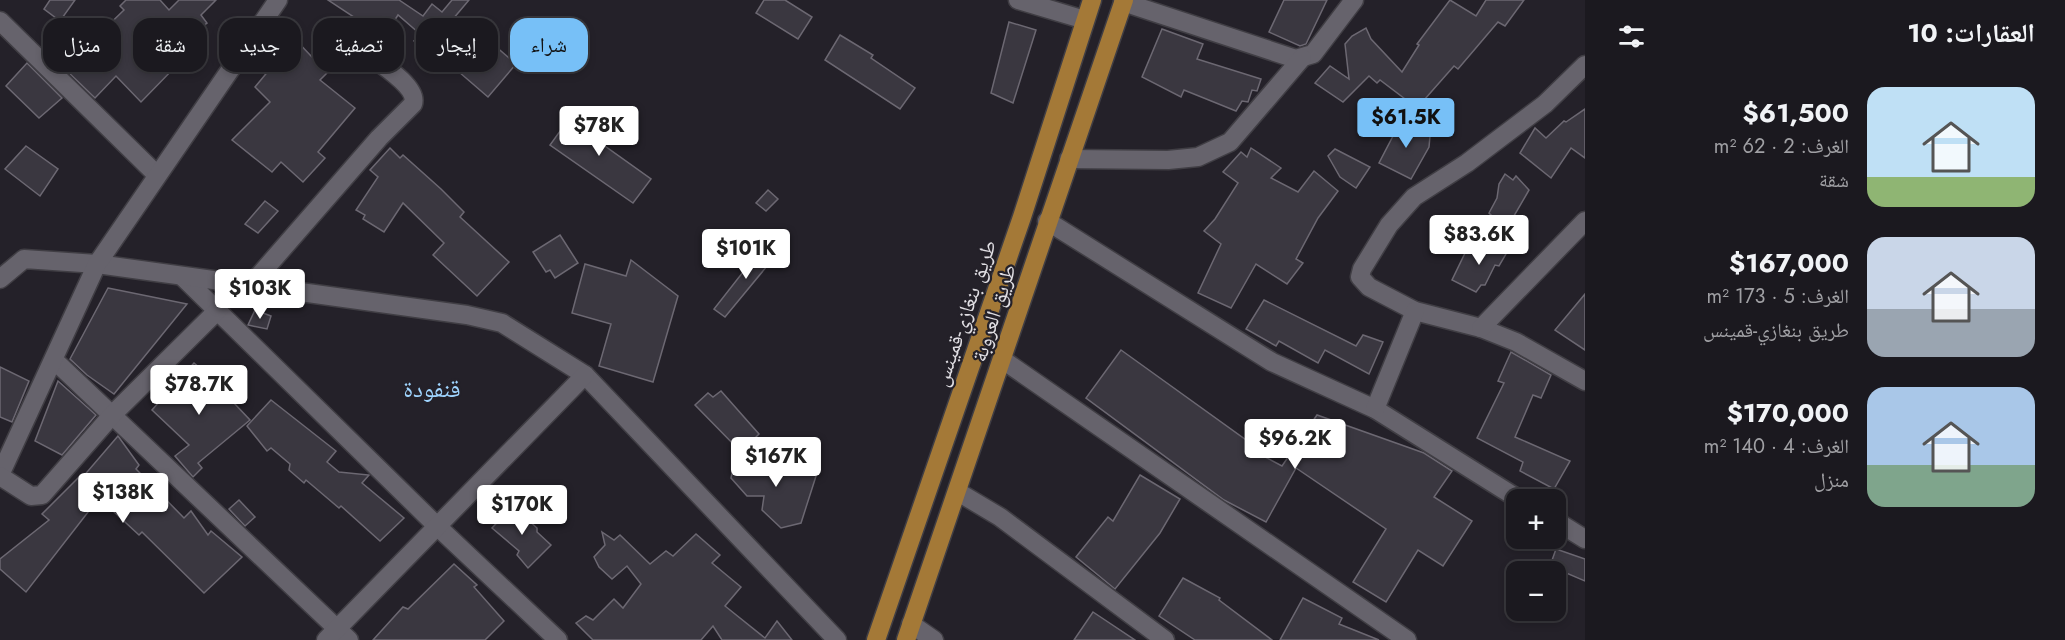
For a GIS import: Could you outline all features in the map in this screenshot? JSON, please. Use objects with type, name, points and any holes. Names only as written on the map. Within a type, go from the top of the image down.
[{"type":"main road","name":"طريق بنغازي-قمينس","points":[[876,640],[1022,217],[1092,0]]},
{"type":"main road","name":"طريق العروبة","points":[[908,632],[958,492],[1047,221],[1124,1]]},
{"type":"street","points":[[219,309],[113,414],[42,495],[31,496],[0,475],[97,264],[278,0]]},
{"type":"street","points":[[1018,0],[1085,20]]},
{"type":"street","points":[[1124,1],[1291,57],[1302,58],[1313,54],[1354,0]]},
{"type":"street","points":[[0,21],[157,175]]},
{"type":"street","points":[[1069,159],[1168,160],[1198,157],[1230,142],[1302,58]]},
{"type":"street","points":[[1585,65],[1545,104],[1467,163],[1414,197],[1389,225],[1362,269],[1360,277],[1369,287],[1415,311],[1481,328],[1516,342],[1585,381]]},
{"type":"street","points":[[250,286],[379,138],[413,104],[411,89],[389,72]]},
{"type":"street","points":[[1047,221],[1272,362],[1375,409],[1506,491]]},
{"type":"street","points":[[1481,328],[1585,221]]},
{"type":"street","points":[[0,279],[24,259],[97,264],[184,278],[488,318],[502,323],[585,375],[837,640]]},
{"type":"street","points":[[184,278],[219,309],[438,527],[558,640]]},
{"type":"street","points":[[1375,409],[1415,311]]},
{"type":"street","points":[[54,360],[113,414],[338,636],[438,527],[585,375]]},
{"type":"street","points":[[1003,360],[1407,640]]},
{"type":"street","points":[[958,492],[1000,517],[1165,640]]},
{"type":"street","points":[[1566,527],[1585,539]]},
{"type":"street","points":[[908,632],[934,640]]},
{"type":"building","points":[[50,0],[75,0],[62,18],[56,18],[44,9]]},
{"type":"building","points":[[126,0],[160,0],[169,10],[179,0],[216,0],[201,15],[203,18],[133,18],[133,72],[170,72],[141,102],[116,76],[95,98],[68,72],[121,72],[121,18],[116,18],[124,10],[120,6]]},
{"type":"building","points":[[328,0],[399,0],[423,16],[432,4],[442,12],[452,0],[469,0],[454,18],[416,18],[416,31],[398,15],[396,18],[355,18]]},
{"type":"building","points":[[764,0],[785,0],[812,17],[798,39],[756,13]]},
{"type":"building","points":[[1284,0],[1327,0],[1306,44],[1300,46],[1269,32]]},
{"type":"building","points":[[1450,0],[1476,16],[1486,0],[1524,0],[1505,26],[1498,22],[1458,69],[1454,66],[1417,108],[1380,80],[1377,83],[1369,76],[1343,102],[1315,83],[1330,66],[1349,79],[1345,44],[1352,36],[1366,28],[1371,39],[1402,72],[1419,45],[1417,44]]},
{"type":"building","points":[[1009,22],[1036,30],[1013,103],[991,93]]},
{"type":"building","points":[[1162,29],[1203,44],[1197,59],[1261,79],[1257,91],[1252,90],[1248,102],[1242,101],[1236,111],[1184,90],[1181,97],[1142,77]]},
{"type":"building","points":[[840,35],[873,55],[871,58],[915,88],[900,109],[825,60]]},
{"type":"building","points":[[301,45],[313,58],[313,72],[326,72],[320,80],[355,108],[318,152],[325,158],[303,182],[281,162],[272,172],[232,140],[270,102],[255,87],[268,72],[301,72]]},
{"type":"building","points":[[498,48],[510,59],[510,71],[488,97],[459,72],[498,72]]},
{"type":"building","points":[[27,63],[62,98],[39,118],[6,86]]},
{"type":"building","points":[[576,109],[599,125],[591,136],[651,179],[633,203],[550,145]]},
{"type":"building","points":[[1585,109],[1585,158],[1571,148],[1551,178],[1520,153],[1535,128],[1546,138],[1564,121],[1566,122]]},
{"type":"building","points":[[1404,115],[1430,136],[1429,147],[1411,179],[1379,163]]},
{"type":"building","points":[[26,146],[58,169],[40,196],[5,169]]},
{"type":"building","points":[[390,148],[400,158],[403,155],[441,189],[464,212],[460,217],[509,262],[477,296],[433,255],[444,243],[403,203],[384,232],[363,219],[365,215],[356,210],[378,177],[370,170]]},
{"type":"building","points":[[1251,148],[1281,168],[1271,178],[1298,192],[1314,171],[1338,191],[1318,218],[1296,259],[1303,263],[1287,284],[1256,264],[1231,308],[1198,293],[1221,244],[1204,231],[1215,219],[1238,183],[1223,172],[1241,152],[1247,157]]},
{"type":"building","points":[[1335,149],[1370,167],[1356,188],[1340,177],[1328,156]]},
{"type":"building","points":[[1505,174],[1513,180],[1516,176],[1529,190],[1507,228],[1492,225],[1495,219],[1489,213]]},
{"type":"building","points":[[768,190],[778,199],[766,211],[756,203]]},
{"type":"building","points":[[265,201],[278,211],[258,233],[245,224]]},
{"type":"building","points":[[560,235],[578,263],[555,278],[550,270],[546,272],[533,252]]},
{"type":"building","points":[[1486,237],[1506,254],[1499,266],[1495,265],[1485,285],[1481,285],[1476,292],[1452,280],[1466,251],[1477,254]]},
{"type":"building","points":[[765,244],[777,254],[725,317],[714,309]]},
{"type":"building","points":[[631,260],[678,296],[653,382],[599,366],[611,324],[572,313],[585,264],[626,276]]},
{"type":"building","points":[[108,288],[187,304],[114,394],[87,375],[70,359]]},
{"type":"building","points":[[1585,294],[1585,350],[1555,330]]},
{"type":"building","points":[[1264,300],[1356,346],[1363,335],[1383,342],[1369,374],[1325,350],[1318,363],[1279,341],[1276,346],[1246,329]]},
{"type":"building","points":[[255,310],[271,316],[267,329],[248,325]]},
{"type":"building","points":[[1121,350],[1253,445],[1250,449],[1282,466],[1317,415],[1424,453],[1452,471],[1434,497],[1472,521],[1443,566],[1418,550],[1386,602],[1353,582],[1386,529],[1296,468],[1266,522],[1224,500],[1086,398]]},
{"type":"building","points":[[1511,352],[1551,375],[1541,398],[1533,395],[1515,437],[1570,461],[1554,489],[1520,471],[1523,462],[1477,438],[1504,383],[1498,381]]},
{"type":"building","points":[[194,363],[218,383],[217,385],[250,420],[198,463],[202,468],[193,477],[175,456],[189,445],[152,410]]},
{"type":"building","points":[[0,367],[29,381],[12,422],[0,417]]},
{"type":"building","points":[[58,381],[96,415],[62,455],[35,441]]},
{"type":"building","points":[[721,391],[759,434],[741,452],[695,405],[708,393],[713,397]]},
{"type":"building","points":[[271,400],[336,451],[327,462],[339,472],[369,475],[362,483],[404,518],[380,541],[341,506],[339,508],[306,480],[304,483],[289,470],[290,464],[271,448],[267,451],[247,426]]},
{"type":"building","points":[[118,436],[139,465],[136,469],[184,518],[191,511],[208,535],[211,531],[242,557],[204,593],[142,532],[139,535],[99,498],[26,592],[0,569],[0,559],[49,520],[42,514],[80,476],[82,478]]},
{"type":"building","points":[[735,459],[773,461],[817,473],[801,523],[781,528],[762,510],[764,496],[747,496],[731,478]]},
{"type":"building","points":[[1140,475],[1180,499],[1160,533],[1115,589],[1076,557],[1108,517],[1113,521]]},
{"type":"building","points":[[239,500],[255,517],[245,526],[229,509]]},
{"type":"building","points":[[513,506],[537,528],[537,532],[551,545],[528,568],[517,555],[519,551],[492,528]]},
{"type":"building","points":[[602,532],[614,540],[620,535],[650,564],[666,551],[673,556],[696,534],[720,555],[712,563],[741,587],[725,606],[765,638],[777,621],[792,640],[722,640],[713,626],[701,640],[593,640],[576,623],[586,616],[593,620],[614,599],[623,608],[641,584],[627,566],[612,579],[599,567],[594,557],[605,545]]},
{"type":"building","points":[[1556,549],[1585,559],[1585,581],[1566,573],[1566,561],[1552,561]]},
{"type":"building","points":[[454,564],[477,585],[474,587],[504,621],[485,640],[373,640],[403,607],[408,609]]},
{"type":"building","points":[[1183,578],[1220,598],[1219,600],[1272,640],[1195,640],[1159,616]]},
{"type":"building","points":[[1303,598],[1342,618],[1339,624],[1379,640],[1280,640]]},
{"type":"building","points":[[1093,612],[1135,640],[1074,640]]},
{"type":"district","name":"قنفودة","points":[[432,388]]}]
